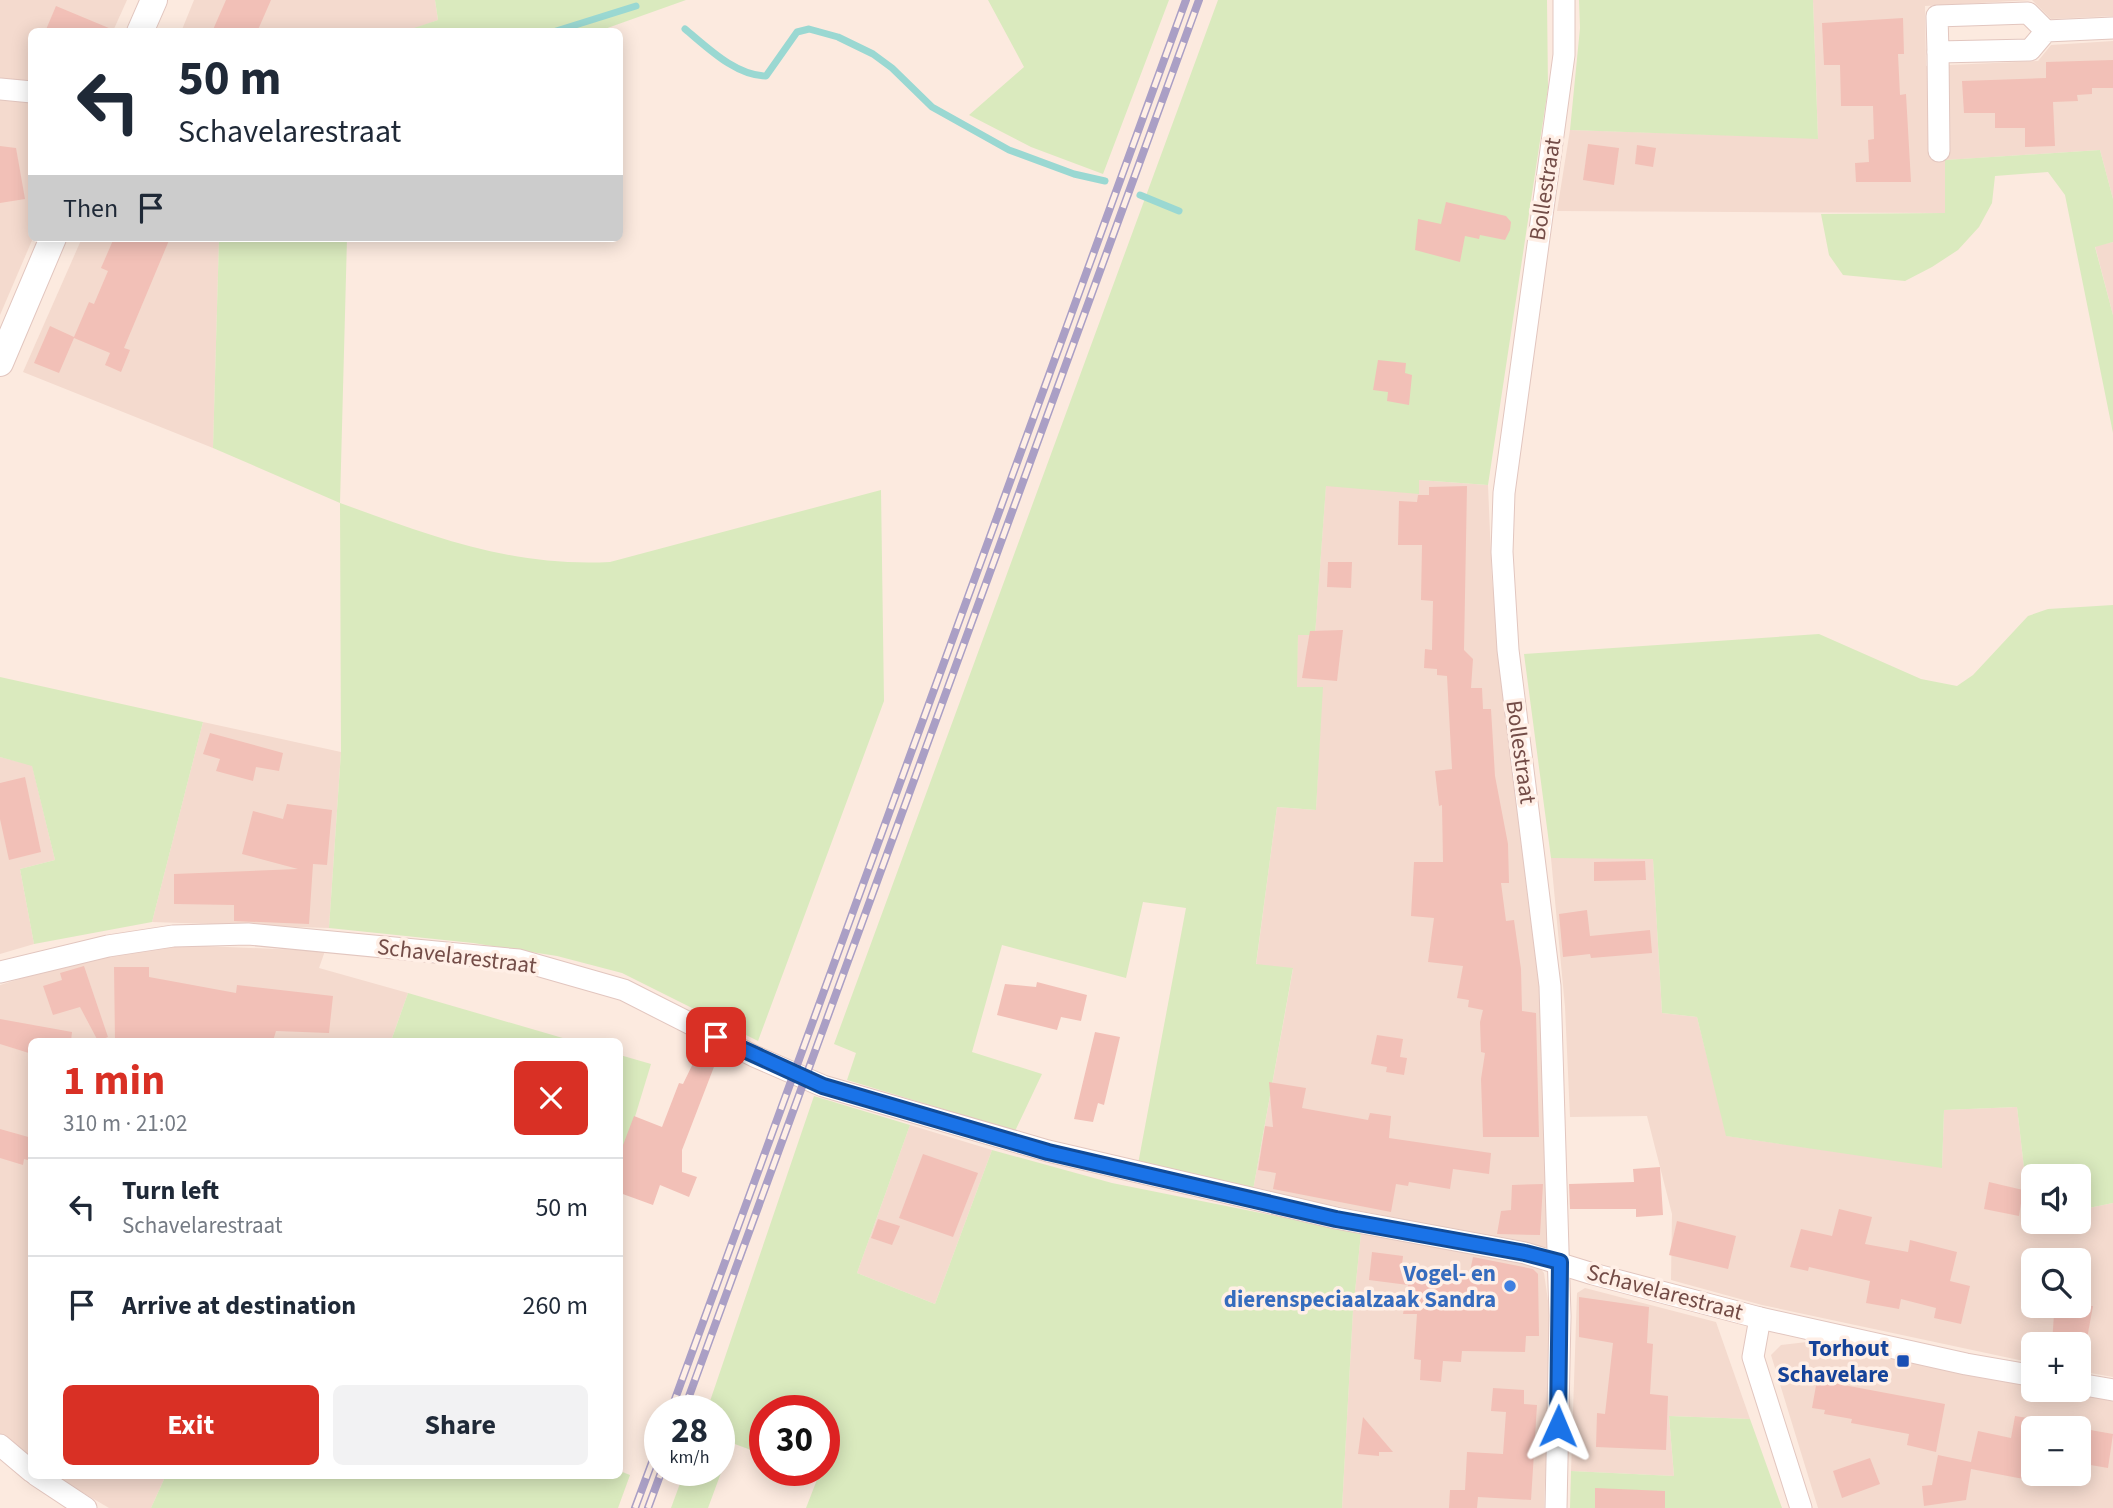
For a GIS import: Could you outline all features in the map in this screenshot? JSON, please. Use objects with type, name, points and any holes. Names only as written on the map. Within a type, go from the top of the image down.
[{"type":"street","points":[[142,28],[154,0]]},
{"type":"street","name":"Bollestraat","points":[[1556,1508],[1560,1262],[1550,986],[1508,650],[1502,552],[1507,466],[1564,55],[1564,0]]},
{"type":"street","points":[[1939,151],[1937,16],[2028,13],[2046,31],[2113,28]]},
{"type":"street","points":[[1938,52],[2031,50],[2046,31]]},
{"type":"street","points":[[0,89],[28,92]]},
{"type":"street","points":[[0,363],[51,242]]},
{"type":"street","name":"Schavelarestraat","points":[[0,972],[108,946],[173,936],[248,934],[519,960],[624,990],[754,1056],[823,1086],[1048,1152],[1336,1219],[1525,1253],[1593,1274],[1760,1318],[2021,1374]]},
{"type":"street","points":[[1760,1318],[1753,1357],[1801,1508]]},
{"type":"street","points":[[2091,1386],[2113,1391]]},
{"type":"street","points":[[0,1445],[28,1469]]},
{"type":"street","points":[[42,1479],[86,1508]]},
{"type":"shaded area","points":[[0,0],[127,0],[114,28],[28,28],[28,86],[0,83]]},
{"type":"shaded area","points":[[194,0],[435,0],[438,20],[416,28],[183,28]]},
{"type":"shaded area","points":[[1813,0],[2032,0],[1925,6],[1926,66],[2038,61],[2051,45],[2113,41],[2113,199],[2100,150],[1946,160],[1945,213],[1557,211],[1570,130],[1818,138]]},
{"type":"shaded area","points":[[2032,0],[2113,0],[2113,16],[2051,19]]},
{"type":"shaded area","points":[[0,97],[28,99],[28,242],[31,242],[0,315]]},
{"type":"shaded area","points":[[80,242],[219,242],[213,448],[23,372]]},
{"type":"shaded area","points":[[2113,242],[2113,315],[2095,246]]},
{"type":"shaded area","points":[[1419,480],[1488,485],[1492,581],[1533,898],[1543,1025],[1550,1248],[1253,1190],[1293,969],[1256,965],[1277,807],[1316,810],[1322,687],[1296,687],[1298,634],[1315,634],[1326,485],[1419,493]]},
{"type":"shaded area","points":[[203,722],[341,752],[329,928],[152,922]]},
{"type":"shaded area","points":[[0,757],[32,765],[55,860],[20,869],[34,944],[0,954]]},
{"type":"shaded area","points":[[1551,858],[1653,858],[1662,1013],[1697,1017],[1727,1136],[1942,1167],[1944,1110],[2017,1107],[2024,1164],[2021,1164],[2021,1234],[2091,1234],[2091,1208],[2113,1203],[2113,1377],[2091,1373],[2091,1332],[2021,1332],[2021,1360],[1762,1305],[1671,1280],[1672,1214],[1647,1116],[1570,1117],[1565,1007]]},
{"type":"shaded area","points":[[180,945],[325,951],[319,968],[408,993],[392,1038],[28,1038],[28,1458],[0,1434],[0,985],[77,961]]},
{"type":"shaded area","points":[[910,1125],[992,1150],[935,1304],[857,1273]]},
{"type":"shaded area","points":[[1361,1233],[1539,1267],[1544,1273],[1551,1322],[1544,1508],[1342,1508],[1353,1311]]},
{"type":"shaded area","points":[[1585,1288],[1716,1322],[1750,1419],[1669,1416],[1674,1476],[1571,1471],[1577,1293]]},
{"type":"shaded area","points":[[1807,1342],[2021,1383],[2021,1402],[2091,1402],[2091,1396],[2113,1400],[2113,1508],[1818,1508],[1771,1355],[1781,1345]]},
{"type":"shaded area","points":[[60,1479],[164,1479],[151,1508],[109,1508]]},
{"type":"green space","points":[[435,0],[686,0],[607,28],[414,28],[438,20]]},
{"type":"green space","points":[[988,0],[1169,0],[1103,174],[1031,147],[969,115],[1024,67]]},
{"type":"green space","points":[[1218,0],[1547,0],[1548,88],[1488,485],[1419,480],[1419,494],[1326,486],[1315,635],[1298,635],[1297,687],[1323,687],[1316,810],[1277,807],[1256,964],[1293,968],[1253,1190],[1138,1164],[1186,908],[1143,902],[1126,978],[1002,945],[972,1052],[1042,1074],[1015,1131],[847,1080],[856,1053],[834,1044]]},
{"type":"green space","points":[[1579,0],[1813,0],[1818,139],[1570,130],[1580,28]]},
{"type":"green space","points":[[2100,150],[2113,199],[2113,242],[2095,247],[2113,315],[2113,433],[2065,195],[2048,172],[1995,176],[1992,203],[1979,227],[1958,250],[1905,281],[1843,275],[1829,255],[1821,214],[1945,213],[1945,160]]},
{"type":"green space","points":[[219,242],[347,242],[340,503],[213,448]]},
{"type":"green space","points":[[881,490],[884,701],[758,1041],[622,973],[557,956],[473,943],[329,928],[341,752],[340,503],[472,547],[539,560],[610,562]]},
{"type":"green space","points":[[2113,605],[2113,1203],[2091,1208],[2091,1164],[2024,1164],[2017,1107],[1944,1110],[1942,1168],[1726,1136],[1697,1017],[1662,1013],[1653,859],[1551,858],[1524,654],[1819,634],[1921,679],[1957,686],[1973,675],[2028,616],[2048,609]]},
{"type":"green space","points":[[0,677],[203,722],[152,922],[34,944],[20,869],[55,860],[32,766],[0,757]]},
{"type":"green space","points":[[408,993],[563,1038],[392,1038]]},
{"type":"green space","points":[[623,1056],[651,1064],[623,1156]]},
{"type":"green space","points":[[814,1096],[910,1125],[857,1273],[935,1304],[992,1150],[1112,1183],[1361,1233],[1353,1311],[1342,1508],[806,1508],[815,1486],[840,1486],[840,1395],[749,1395],[749,1449],[735,1444],[735,1395],[712,1395]]},
{"type":"green space","points":[[1669,1416],[1750,1419],[1782,1508],[1570,1508],[1571,1471],[1674,1476]]},
{"type":"green space","points":[[623,1472],[630,1475],[618,1508],[151,1508],[164,1479],[623,1479]]},
{"type":"green space","points":[[679,1486],[716,1486],[708,1508],[671,1508]]},
{"type":"building","points":[[226,0],[271,0],[259,28],[214,28]]},
{"type":"building","points":[[56,6],[109,28],[47,28]]},
{"type":"building","points":[[1903,18],[1904,54],[1898,54],[1900,95],[1906,94],[1911,182],[1856,182],[1855,163],[1869,162],[1868,140],[1874,139],[1873,106],[1841,106],[1840,65],[1824,65],[1822,23]]},
{"type":"building","points":[[2113,60],[2113,88],[2092,88],[2092,94],[2077,95],[2078,101],[2053,102],[2055,146],[2025,147],[2025,128],[1995,128],[1995,113],[1964,113],[1962,81],[2046,78],[2046,62]]},
{"type":"building","points":[[1588,144],[1619,148],[1614,185],[1583,180]]},
{"type":"building","points":[[1637,145],[1656,148],[1653,167],[1635,164]]},
{"type":"building","points":[[0,146],[16,148],[25,199],[0,203]]},
{"type":"building","points":[[1446,202],[1506,216],[1511,222],[1505,240],[1480,235],[1479,239],[1465,236],[1460,262],[1415,250],[1418,219],[1441,224]]},
{"type":"building","points":[[112,242],[168,242],[124,348],[130,350],[121,372],[105,365],[110,353],[74,338],[59,373],[34,363],[50,326],[74,337],[89,302],[94,304],[108,271],[101,268]]},
{"type":"building","points":[[1378,360],[1406,363],[1405,373],[1412,375],[1409,405],[1387,401],[1388,392],[1373,390]]},
{"type":"building","points":[[1467,486],[1464,650],[1473,659],[1471,688],[1482,688],[1483,709],[1491,709],[1495,776],[1508,844],[1509,883],[1501,883],[1506,921],[1514,920],[1521,969],[1522,1011],[1536,1013],[1539,1137],[1483,1137],[1481,1079],[1485,1053],[1481,1052],[1480,1022],[1483,1010],[1468,1007],[1469,1000],[1457,998],[1463,966],[1428,962],[1434,918],[1411,916],[1414,862],[1443,862],[1442,805],[1439,806],[1435,771],[1452,769],[1447,676],[1437,675],[1437,669],[1424,668],[1425,649],[1432,650],[1433,601],[1421,600],[1422,545],[1398,545],[1399,501],[1417,502],[1418,495],[1429,495],[1429,487]]},
{"type":"building","points":[[1328,562],[1352,562],[1351,588],[1327,587]]},
{"type":"building","points":[[1343,630],[1337,681],[1302,678],[1310,631]]},
{"type":"building","points":[[210,733],[283,753],[279,771],[256,767],[253,781],[216,771],[220,759],[203,754]]},
{"type":"building","points":[[25,777],[41,852],[9,860],[0,819],[0,783]]},
{"type":"building","points":[[287,804],[332,810],[327,865],[313,864],[309,924],[234,921],[234,905],[174,904],[174,874],[298,869],[242,854],[253,811],[283,819]]},
{"type":"building","points":[[1645,861],[1646,880],[1594,881],[1594,862]]},
{"type":"building","points":[[1587,910],[1590,936],[1650,930],[1652,953],[1591,958],[1590,954],[1563,957],[1559,914]]},
{"type":"building","points":[[84,966],[108,1037],[96,1038],[80,1007],[53,1015],[43,986],[62,980],[60,973]]},
{"type":"building","points":[[114,967],[149,967],[149,977],[236,993],[237,985],[333,996],[329,1033],[276,1031],[274,1038],[115,1038]]},
{"type":"building","points":[[1037,982],[1087,995],[1081,1021],[1061,1017],[1057,1030],[997,1015],[1005,984],[1036,987]]},
{"type":"building","points":[[0,1019],[72,1032],[71,1038],[28,1038],[28,1053],[0,1044]]},
{"type":"building","points":[[1095,1032],[1120,1037],[1104,1105],[1098,1103],[1093,1122],[1074,1119]]},
{"type":"building","points":[[1377,1035],[1403,1039],[1400,1057],[1407,1058],[1404,1075],[1386,1072],[1387,1067],[1371,1064]]},
{"type":"building","points":[[702,1045],[717,1052],[717,1059],[682,1150],[682,1172],[697,1177],[689,1197],[660,1185],[653,1205],[623,1194],[623,1145],[634,1116],[662,1127],[679,1083],[683,1084]]},
{"type":"building","points":[[1269,1082],[1306,1088],[1302,1108],[1368,1120],[1370,1113],[1391,1116],[1389,1138],[1491,1153],[1489,1174],[1453,1169],[1450,1189],[1409,1182],[1408,1186],[1396,1184],[1391,1212],[1273,1189],[1276,1173],[1258,1170],[1265,1126],[1273,1127]]},
{"type":"building","points":[[0,1129],[28,1137],[28,1160],[24,1159],[23,1165],[0,1158]]},
{"type":"building","points":[[923,1154],[978,1173],[953,1237],[899,1218]]},
{"type":"building","points":[[1660,1167],[1663,1215],[1636,1217],[1636,1209],[1570,1209],[1569,1184],[1634,1182],[1633,1169]]},
{"type":"building","points":[[1989,1182],[2021,1190],[2019,1216],[1984,1209]]},
{"type":"building","points":[[1543,1184],[1540,1235],[1497,1234],[1501,1211],[1511,1210],[1512,1185]]},
{"type":"building","points":[[1839,1209],[1872,1217],[1865,1244],[1908,1252],[1910,1240],[1957,1252],[1950,1281],[1970,1286],[1961,1324],[1934,1318],[1936,1308],[1901,1299],[1899,1309],[1866,1303],[1870,1281],[1809,1267],[1808,1271],[1790,1267],[1801,1229],[1832,1236]]},
{"type":"building","points":[[878,1219],[900,1226],[892,1245],[871,1238]]},
{"type":"building","points":[[1677,1221],[1736,1236],[1728,1269],[1669,1255]]},
{"type":"building","points":[[1372,1252],[1403,1256],[1402,1265],[1469,1276],[1473,1257],[1533,1269],[1538,1274],[1539,1336],[1526,1336],[1525,1352],[1462,1351],[1461,1362],[1443,1361],[1441,1382],[1420,1380],[1421,1360],[1414,1359],[1417,1314],[1403,1314],[1408,1285],[1369,1280]]},
{"type":"building","points":[[1579,1297],[1649,1307],[1647,1343],[1653,1344],[1650,1394],[1668,1396],[1666,1450],[1596,1447],[1597,1413],[1605,1414],[1613,1343],[1579,1337]]},
{"type":"building","points":[[2054,1318],[2091,1318],[2088,1332],[2053,1332]]},
{"type":"building","points":[[1817,1380],[1945,1404],[1936,1452],[1907,1445],[1909,1434],[1851,1423],[1852,1419],[1824,1414],[1825,1410],[1812,1408]]},
{"type":"building","points":[[1493,1388],[1524,1390],[1524,1404],[1537,1405],[1531,1500],[1478,1497],[1477,1508],[1449,1508],[1450,1490],[1465,1490],[1467,1452],[1503,1454],[1506,1412],[1491,1411]]},
{"type":"building","points":[[2015,1416],[2021,1417],[2021,1479],[1971,1469],[1966,1500],[1924,1506],[1922,1486],[1932,1485],[1938,1455],[1971,1462],[1978,1431],[2011,1438]]},
{"type":"building","points":[[1363,1417],[1393,1452],[1379,1452],[1379,1456],[1358,1454]]},
{"type":"building","points":[[2091,1430],[2113,1434],[2108,1468],[2091,1465]]},
{"type":"building","points":[[1870,1458],[1880,1484],[1842,1498],[1833,1471]]},
{"type":"building","points":[[1595,1488],[1665,1491],[1665,1508],[1595,1508]]},
{"type":"waterway","points":[[566,28],[636,6]]},
{"type":"waterway","points":[[685,29],[733,66],[755,75],[766,76],[797,32],[809,29],[838,37],[873,54],[892,68],[932,107],[1009,150],[1074,174],[1105,181]]},
{"type":"waterway","points":[[1140,195],[1179,211]]},
{"type":"railway","points":[[676,1395],[1186,0]]},
{"type":"railway","points":[[689,1395],[1199,0]]},
{"type":"railway","points":[[635,1508],[644,1484]]},
{"type":"railway","points":[[648,1508],[656,1486]]},
{"type":"place","name":"Vogel- en dierenspeciaalzaak Sandra","points":[[1510,1286]]},
{"type":"place","name":"Torhout Schavelare","points":[[1903,1361]]},
{"type":"route","points":[[716,1037],[823,1086],[1048,1152],[1336,1219],[1525,1253],[1560,1262],[1558,1426]]}]
